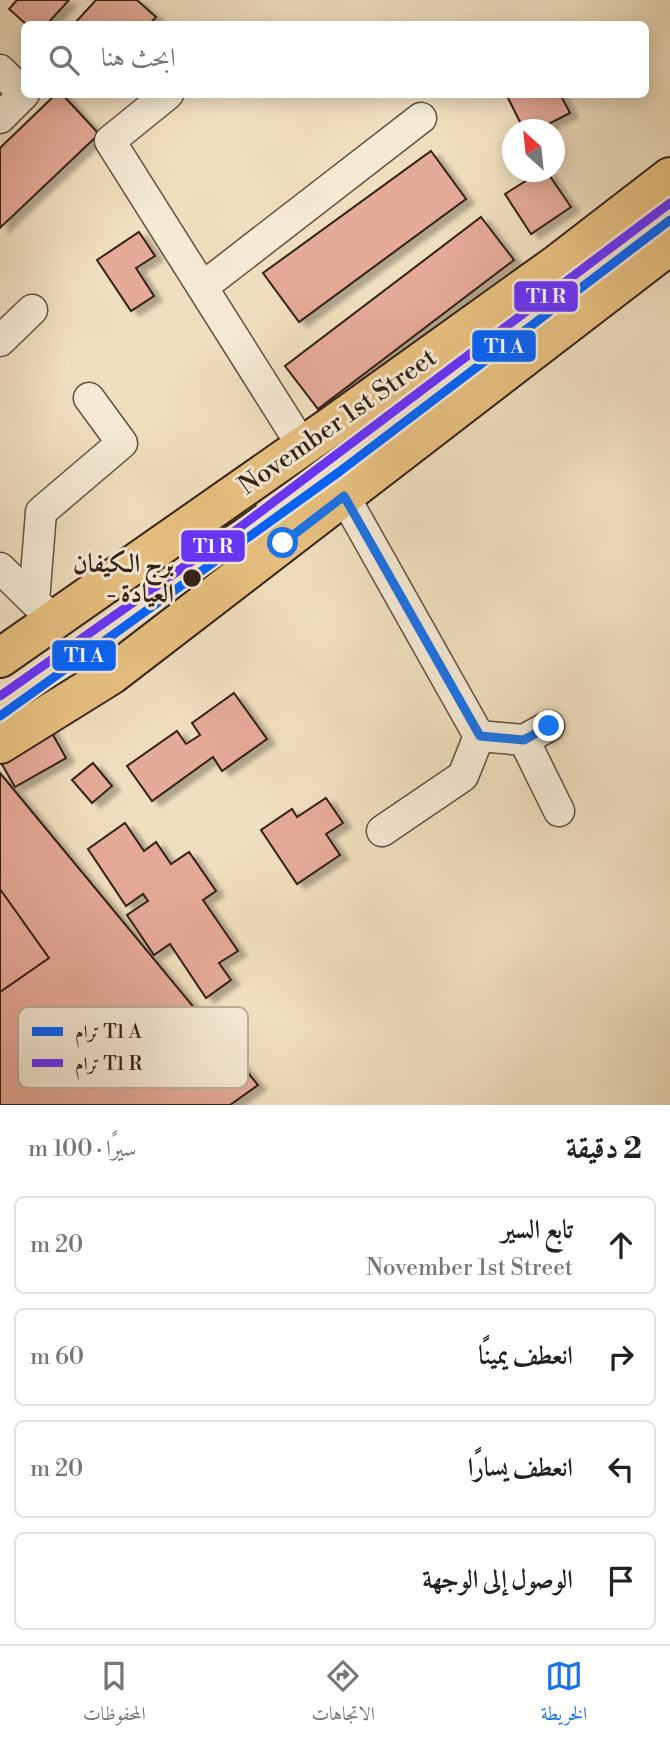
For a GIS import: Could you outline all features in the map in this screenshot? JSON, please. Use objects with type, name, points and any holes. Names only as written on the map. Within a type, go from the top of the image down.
[{"type":"main road","name":"November 1st Street","points":[[0,658],[43,610],[303,447],[556,265],[670,177]]},
{"type":"main road","points":[[0,744],[111,675],[669,248]]},
{"type":"street","points":[[0,70],[21,91]]},
{"type":"street","points":[[0,118],[21,97]]},
{"type":"street","points":[[163,98],[110,141],[204,286],[303,447]]},
{"type":"street","points":[[204,286],[421,118]]},
{"type":"street","points":[[0,341],[32,310]]},
{"type":"street","points":[[43,610],[41,512],[122,443],[89,398]]},
{"type":"street","points":[[344,496],[480,736]]},
{"type":"street","points":[[0,568],[43,610]]},
{"type":"street","points":[[480,736],[537,733],[559,811]]},
{"type":"street","points":[[382,831],[463,776],[480,736]]},
{"type":"building","points":[[17,0],[69,0],[50,21],[23,21],[9,9]]},
{"type":"building","points":[[96,0],[137,0],[156,17],[153,21],[77,21]]},
{"type":"building","points":[[52,98],[66,98],[99,134],[0,228],[0,148]]},
{"type":"building","points":[[508,98],[562,98],[570,113],[558,119],[518,119]]},
{"type":"building","points":[[431,151],[466,199],[299,322],[263,273]]},
{"type":"building","points":[[524,182],[554,182],[571,207],[531,234],[505,194]]},
{"type":"building","points":[[481,217],[514,260],[318,409],[285,366]]},
{"type":"building","points":[[139,232],[155,256],[136,268],[154,296],[131,311],[97,260]]},
{"type":"building","points":[[251,499],[256,506],[203,542],[198,535]]},
{"type":"building","points":[[234,693],[267,739],[222,771],[213,757],[152,801],[127,766],[177,731],[186,744],[200,735],[192,723]]},
{"type":"building","points":[[48,726],[66,758],[15,787],[0,761]]},
{"type":"building","points":[[93,763],[112,786],[92,803],[72,780]]},
{"type":"building","points":[[0,773],[194,1007],[18,1007],[18,1088],[248,1088],[248,1073],[258,1085],[230,1105],[0,1105]]},
{"type":"building","points":[[326,798],[343,823],[326,834],[340,855],[297,884],[261,830],[292,809],[297,817]]},
{"type":"building","points":[[125,823],[144,851],[156,842],[171,864],[189,852],[216,891],[203,900],[238,951],[219,963],[231,980],[206,998],[170,944],[154,955],[127,915],[148,901],[143,894],[126,906],[88,849]]},
{"type":"building","points":[[0,889],[49,958],[0,992]]},
{"type":"transit line","points":[[0,696],[239,528],[670,203]]},
{"type":"transit line","points":[[0,716],[339,472],[670,220]]},
{"type":"place","name":"برج الكيفان - العيادة","points":[[192,578]]},
{"type":"route","points":[[283,543],[344,496],[480,736],[524,740],[549,726]]}]
